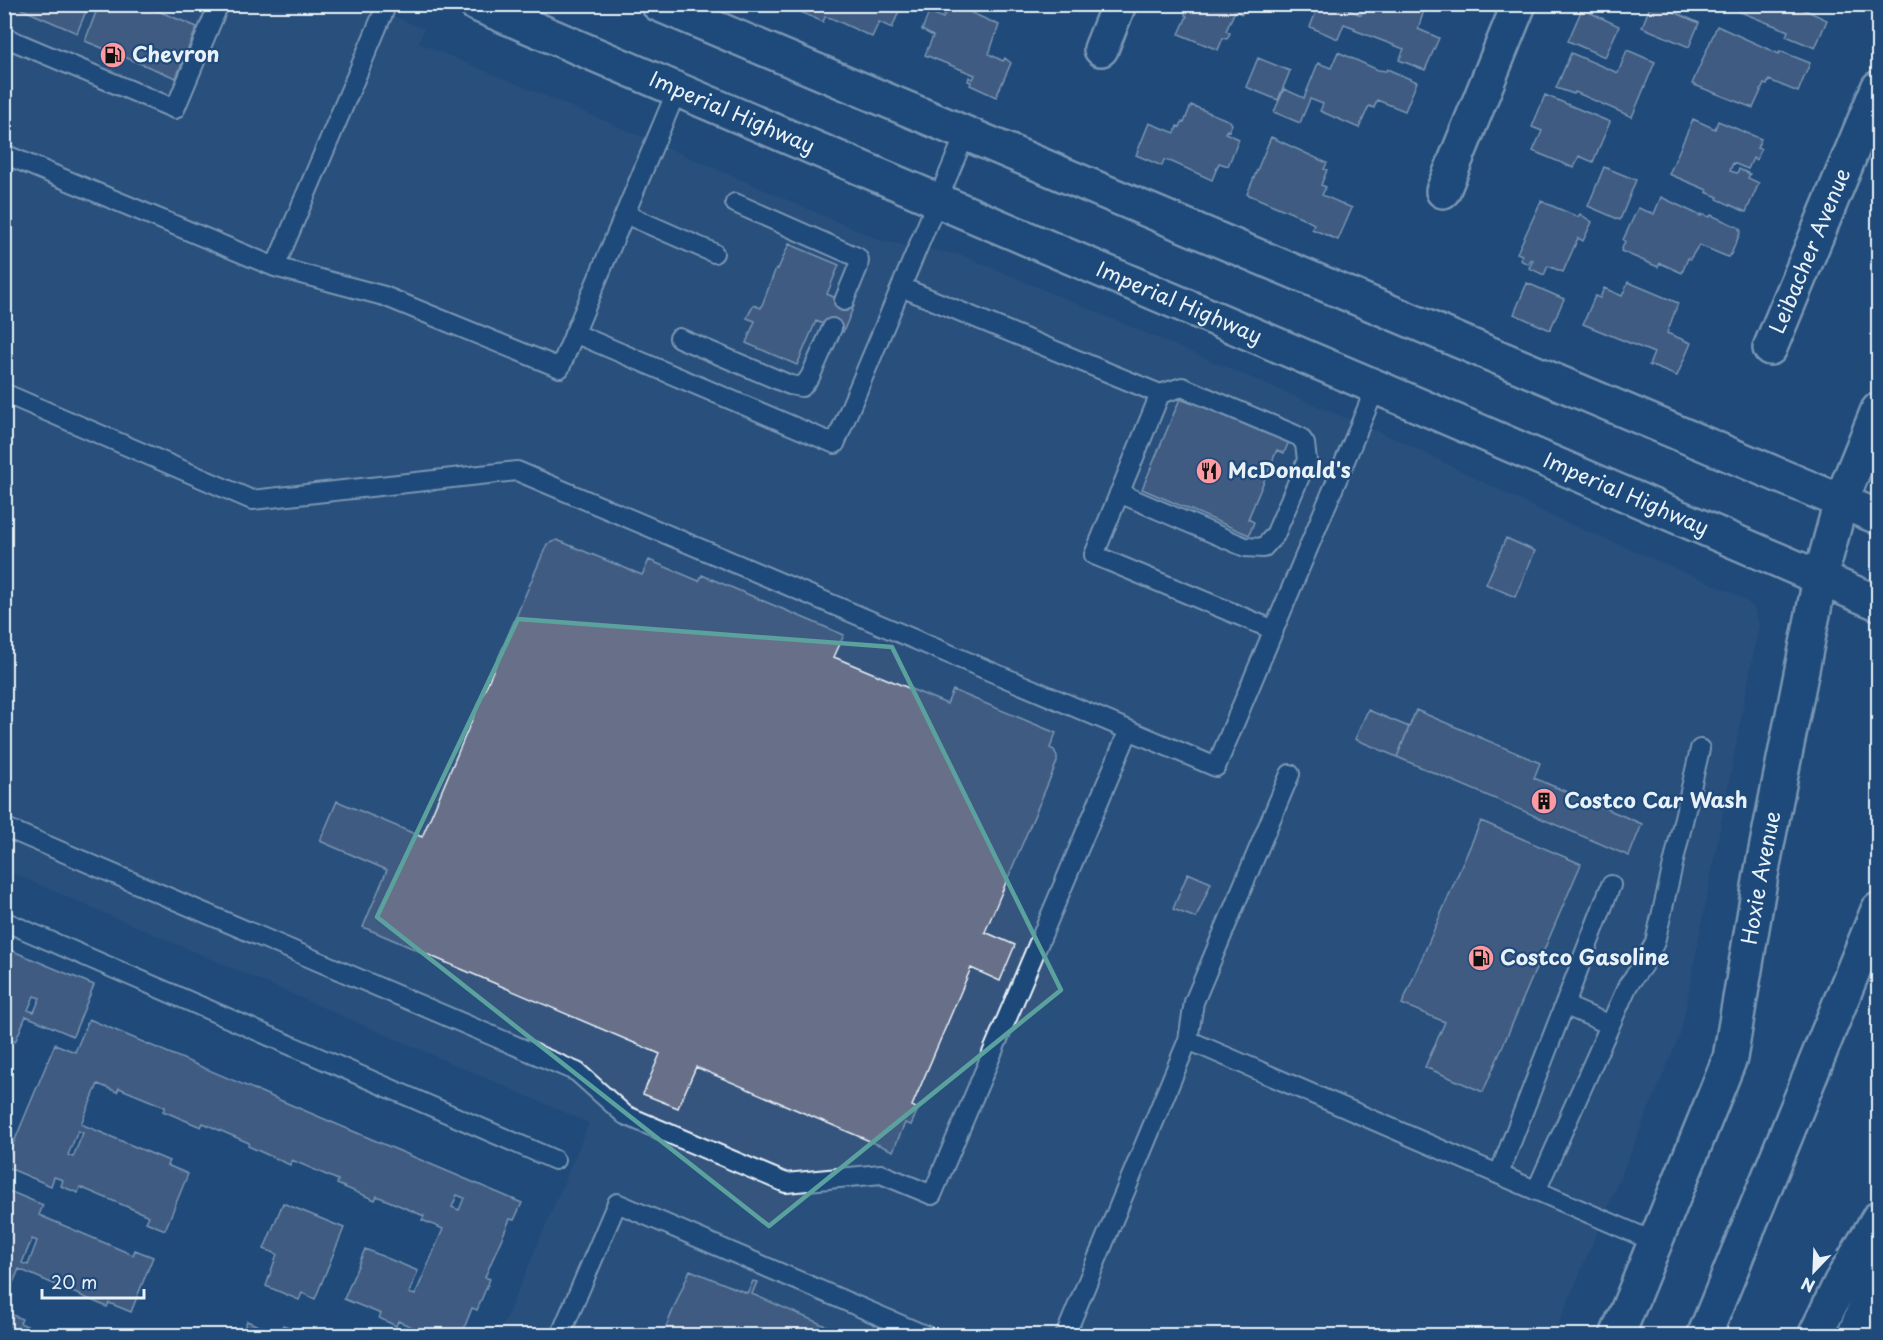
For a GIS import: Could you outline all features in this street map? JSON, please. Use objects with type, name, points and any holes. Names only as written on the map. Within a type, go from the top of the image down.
[{"type":"main road","name":"Imperial Highway","points":[[476,4],[1878,603]]},
{"type":"main road","points":[[658,4],[1878,517]]},
{"type":"main road","points":[[1101,49],[1119,4]]},
{"type":"main road","points":[[1443,191],[1519,4]]},
{"type":"main road","name":"Leibacher Avenue","points":[[1770,348],[1878,88]]},
{"type":"main road","name":"Hoxie Avenue","points":[[1617,1335],[1730,1058],[1761,875],[1821,579],[1841,501],[1878,410]]},
{"type":"main road","points":[[1704,1335],[1878,910]]},
{"type":"main road","points":[[1815,1335],[1841,1282],[1878,1219]]},
{"type":"main road","points":[[1854,1335],[1869,1298],[1878,1258]]},
{"type":"lane","points":[[4,37],[175,109],[219,4]]},
{"type":"lane","points":[[275,267],[387,4]]},
{"type":"lane","points":[[4,154],[275,267],[384,296],[560,368],[677,90]]},
{"type":"lane","points":[[574,333],[835,444],[965,135]]},
{"type":"lane","points":[[735,203],[857,257],[858,267],[844,301]]},
{"type":"lane","points":[[625,214],[714,253]]},
{"type":"lane","points":[[901,287],[1160,394],[1182,387],[1300,437],[1305,444],[1307,459],[1275,535],[1263,548],[1245,547],[1119,493]]},
{"type":"lane","points":[[679,338],[790,385],[802,387],[810,378],[832,328]]},
{"type":"lane","points":[[4,393],[252,500],[517,471],[1216,767],[1376,387]]},
{"type":"lane","points":[[1160,394],[1094,555],[1274,630]]},
{"type":"lane","points":[[4,827],[577,1072],[625,1115],[786,1183],[881,1174],[932,1196],[1129,730]]},
{"type":"lane","points":[[1536,1191],[1628,985],[1643,965],[1655,942],[1700,749]]},
{"type":"lane","points":[[1065,1335],[1188,1040],[1194,1002],[1290,774]]},
{"type":"lane","points":[[1499,1174],[1611,885]]},
{"type":"lane","points":[[4,921],[555,1160]]},
{"type":"lane","points":[[1564,1005],[1611,1025]]},
{"type":"lane","points":[[1188,1040],[1655,1242]]},
{"type":"lane","points":[[560,1335],[617,1203],[927,1335]]},
{"type":"highlighted area","points":[[518,619],[892,647],[1061,990],[769,1226],[377,917]]},
{"type":"shaded area","points":[[5,5],[367,5],[424,29],[419,43],[882,241],[962,255],[1405,443],[1556,518],[1732,592],[1745,600],[1754,608],[1759,625],[1681,1033],[1554,1335],[499,1335],[589,1123],[5,870]]},
{"type":"building","points":[[10,4],[89,4],[77,33]]},
{"type":"building","points":[[99,4],[141,4],[197,27],[176,78],[85,41]]},
{"type":"building","points":[[799,4],[902,4],[892,28],[879,22],[872,37],[831,18],[825,17],[823,22],[796,10]]},
{"type":"building","points":[[949,4],[956,4],[958,7],[999,25],[989,54],[1003,61],[1005,58],[1011,63],[996,97],[970,85],[969,77],[973,79],[975,75],[925,55],[933,36],[922,30],[929,12],[943,18],[945,14],[941,13],[944,6],[948,8]]},
{"type":"building","points":[[1186,4],[1246,4],[1242,14],[1235,11],[1226,31],[1230,33],[1227,39],[1223,38],[1218,50],[1179,34],[1187,16],[1185,15],[1188,9],[1184,7]]},
{"type":"building","points":[[1319,4],[1335,4],[1361,15],[1362,12],[1347,4],[1426,4],[1418,29],[1439,38],[1425,70],[1399,60],[1404,49],[1354,30],[1355,28],[1344,24],[1338,39],[1310,27]]},
{"type":"building","points":[[1651,4],[1664,4],[1663,7],[1699,23],[1689,47],[1642,27]]},
{"type":"building","points":[[1740,4],[1800,4],[1799,7],[1827,20],[1815,48],[1786,36],[1788,31],[1738,11]]},
{"type":"building","points":[[1582,9],[1619,26],[1605,57],[1568,41]]},
{"type":"building","points":[[1717,26],[1779,54],[1780,51],[1810,63],[1798,92],[1769,80],[1767,85],[1764,84],[1753,108],[1692,84]]},
{"type":"building","points":[[1627,50],[1655,62],[1632,117],[1575,92],[1574,94],[1556,88],[1571,53],[1618,73]]},
{"type":"building","points":[[1338,52],[1378,70],[1386,71],[1387,69],[1417,82],[1405,111],[1377,100],[1374,108],[1369,106],[1359,128],[1320,111],[1323,104],[1310,99],[1300,123],[1274,112],[1284,89],[1304,98],[1318,63],[1331,68]]},
{"type":"building","points":[[1258,58],[1290,71],[1278,100],[1246,87]]},
{"type":"building","points":[[1545,95],[1610,122],[1593,162],[1579,156],[1574,168],[1533,151],[1542,131],[1532,127]]},
{"type":"building","points":[[1191,105],[1230,121],[1232,124],[1229,131],[1225,133],[1239,139],[1228,166],[1219,163],[1212,180],[1172,162],[1164,160],[1162,166],[1136,155],[1149,123],[1175,133],[1177,126],[1180,127],[1182,122],[1184,123]]},
{"type":"building","points":[[1693,119],[1715,129],[1718,121],[1761,139],[1757,148],[1761,149],[1756,160],[1753,158],[1748,169],[1733,163],[1730,171],[1737,173],[1739,169],[1750,174],[1748,178],[1759,183],[1746,212],[1717,199],[1718,197],[1706,192],[1707,190],[1669,174]]},
{"type":"building","points":[[1271,137],[1327,163],[1324,169],[1327,170],[1321,185],[1326,187],[1322,195],[1352,208],[1338,240],[1312,229],[1314,224],[1301,217],[1247,194]]},
{"type":"building","points":[[1604,167],[1636,180],[1620,220],[1588,206]]},
{"type":"building","points":[[1661,197],[1701,216],[1701,214],[1710,217],[1711,215],[1740,228],[1741,231],[1731,254],[1728,257],[1699,245],[1690,259],[1688,258],[1682,273],[1660,263],[1658,267],[1621,251],[1625,241],[1623,240],[1638,208],[1654,214]]},
{"type":"building","points":[[1541,201],[1578,217],[1580,214],[1592,222],[1583,241],[1578,238],[1563,272],[1548,266],[1544,275],[1529,268],[1533,260],[1531,259],[1528,264],[1520,260],[1522,255],[1517,253]]},
{"type":"building","points":[[789,244],[839,265],[827,294],[854,306],[843,332],[816,321],[797,365],[746,343],[755,321],[747,318],[753,305],[761,308],[776,268],[778,269]]},
{"type":"building","points":[[1628,282],[1678,303],[1667,333],[1691,343],[1677,376],[1649,365],[1654,353],[1583,324],[1595,296],[1600,298],[1604,288],[1622,296]]},
{"type":"building","points":[[1527,283],[1564,299],[1550,330],[1514,314]]},
{"type":"building","name":"McDonald's","points":[[1196,396],[1290,439],[1284,453],[1277,450],[1248,519],[1254,522],[1249,535],[1142,489],[1180,399],[1193,404]]},
{"type":"building","points":[[1506,538],[1535,551],[1515,597],[1486,584]]},
{"type":"building","points":[[557,540],[642,575],[649,560],[699,581],[702,575],[844,635],[834,657],[947,704],[953,690],[1056,733],[1050,748],[1057,756],[1057,762],[985,932],[1015,945],[1000,981],[971,968],[912,1106],[918,1109],[911,1125],[905,1123],[893,1151],[696,1067],[678,1108],[643,1094],[660,1054],[363,927],[387,870],[320,841],[337,801],[422,837],[547,544]]},
{"type":"building","points":[[1368,710],[1409,727],[1397,757],[1355,739]]},
{"type":"building","name":"Costco Car Wash","points":[[1416,710],[1540,763],[1534,778],[1642,824],[1629,856],[1397,757]]},
{"type":"building","name":"Costco Gasoline","points":[[1481,821],[1581,864],[1483,1092],[1425,1067],[1445,1022],[1402,1004]]},
{"type":"building","points":[[1188,873],[1211,883],[1196,918],[1173,909]]},
{"type":"building","points":[[8,949],[94,985],[73,1036],[26,1016],[15,1042],[11,1040],[4,1054],[4,958]],"holes":[[[34,996],[40,998],[34,1012],[28,1010]]]},
{"type":"building","points":[[89,1019],[522,1203],[514,1220],[510,1219],[485,1277],[490,1279],[477,1310],[472,1308],[461,1336],[433,1336],[398,1321],[396,1326],[379,1318],[381,1314],[344,1299],[365,1249],[418,1271],[409,1293],[415,1295],[443,1229],[422,1220],[424,1216],[377,1196],[375,1200],[337,1184],[338,1180],[292,1160],[290,1165],[248,1146],[249,1143],[203,1123],[201,1127],[163,1111],[165,1107],[119,1088],[117,1092],[98,1084],[81,1124],[169,1161],[167,1165],[188,1174],[165,1230],[146,1222],[149,1216],[80,1187],[78,1193],[61,1186],[63,1180],[54,1177],[51,1186],[4,1166],[55,1044],[75,1052]],"holes":[[[78,1131],[83,1133],[73,1157],[68,1155]],[[457,1195],[464,1198],[459,1210],[452,1207]]]},
{"type":"building","points":[[4,1189],[43,1205],[39,1215],[133,1255],[135,1250],[153,1257],[131,1312],[109,1303],[107,1307],[19,1269],[4,1304]],"holes":[[[32,1239],[37,1241],[28,1265],[22,1263]]]},
{"type":"building","points":[[283,1203],[344,1228],[315,1299],[302,1293],[299,1300],[266,1286],[277,1254],[264,1249]]},
{"type":"building","points":[[690,1270],[747,1293],[753,1281],[757,1282],[752,1294],[849,1336],[662,1336]]},
{"type":"building","points":[[4,1311],[22,1319],[20,1323],[49,1336],[4,1336]]},
{"type":"building","points":[[247,1321],[279,1335],[283,1325],[302,1332],[300,1336],[241,1336]]},
{"type":"place","name":"Chevron","points":[[113,55]]},
{"type":"place","name":"McDonald's","points":[[1209,471]]},
{"type":"place","name":"Costco Car Wash","points":[[1544,801]]},
{"type":"place","name":"Costco Gasoline","points":[[1481,958]]}]
